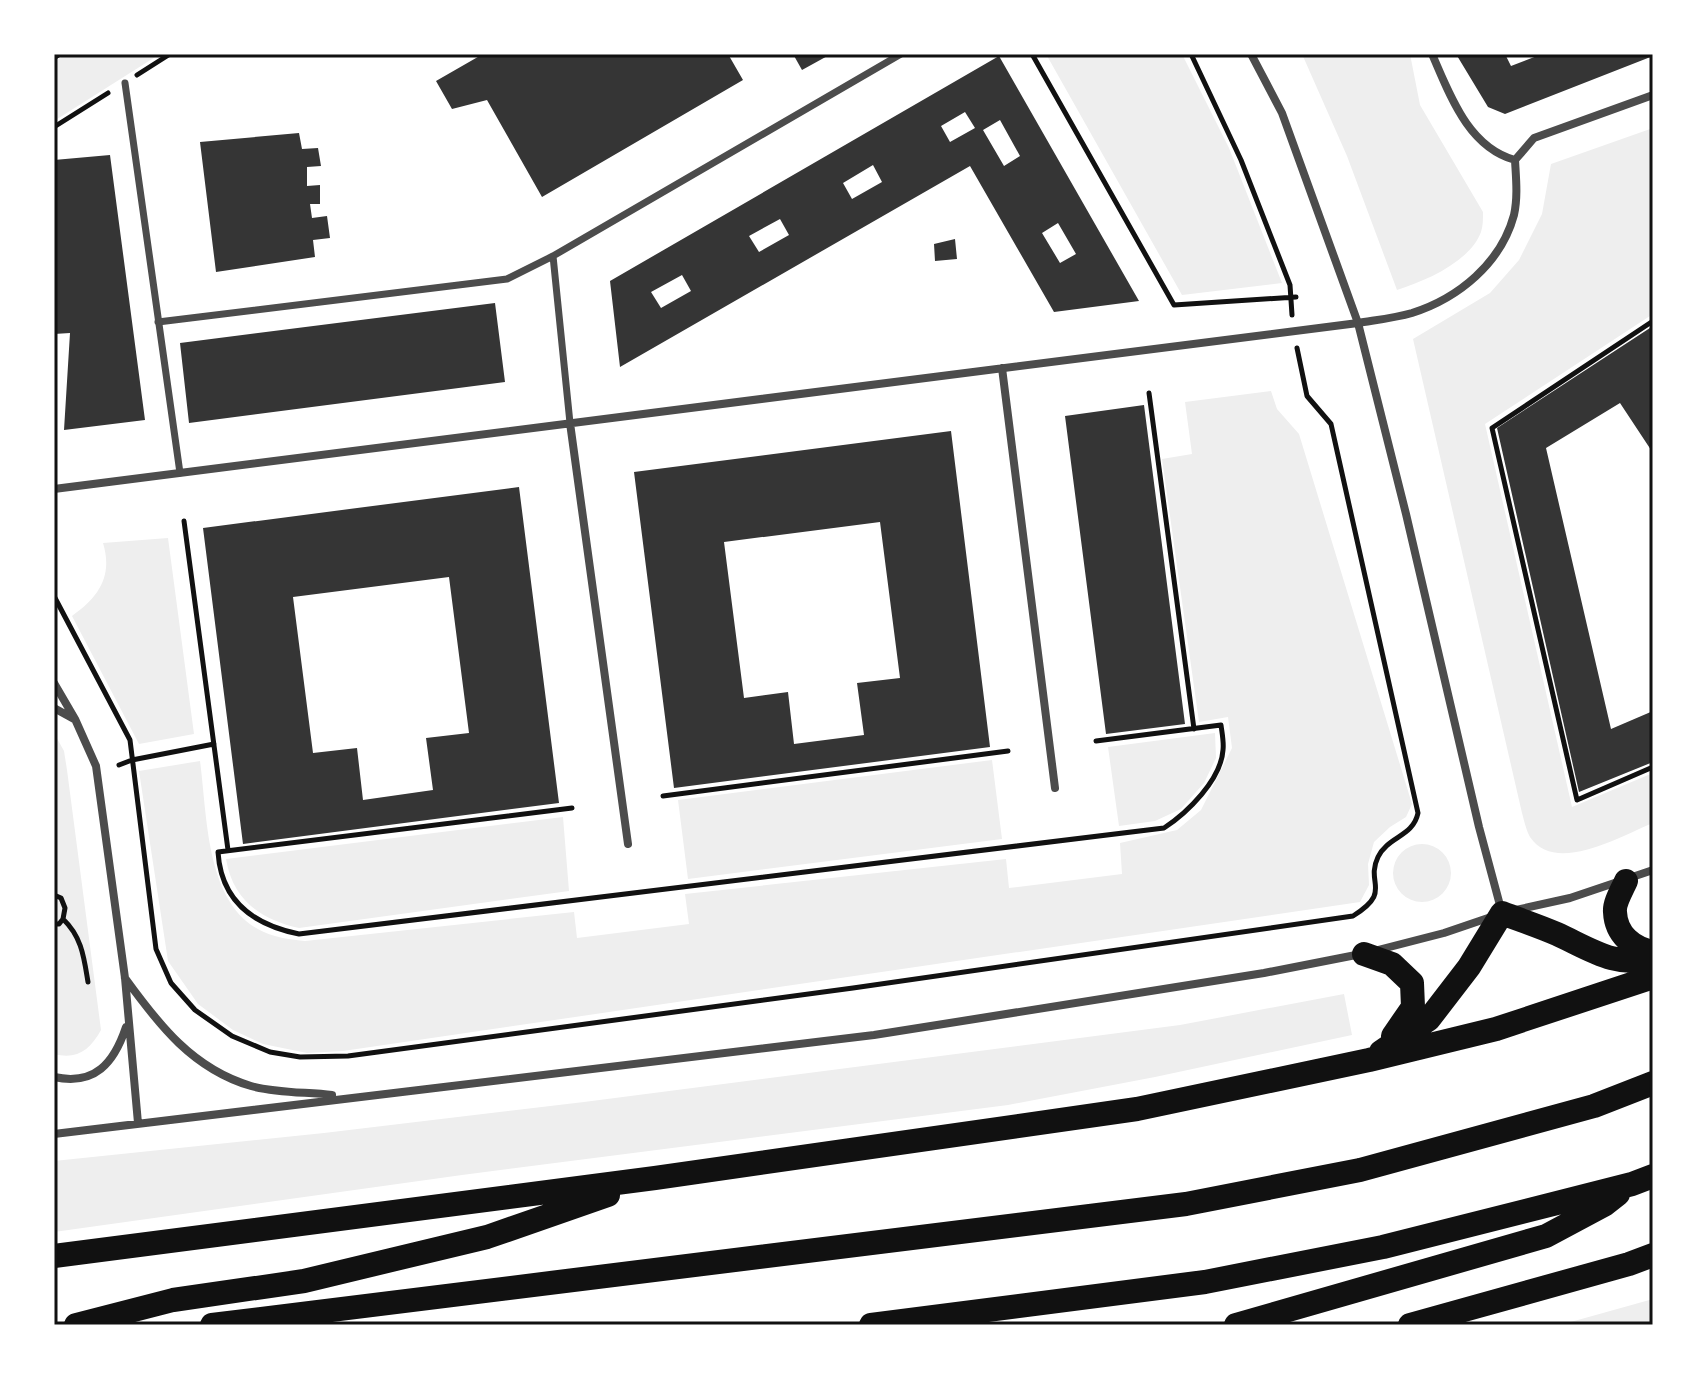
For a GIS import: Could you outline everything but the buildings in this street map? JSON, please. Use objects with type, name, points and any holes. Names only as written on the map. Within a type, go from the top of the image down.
[{"type":"highway","points":[[1626,881],[1614,911],[1621,930],[1630,943],[1653,952]]},
{"type":"highway","points":[[1373,1057],[1429,1019],[1469,967],[1502,913],[1554,932],[1607,959],[1638,963],[1653,958]]},
{"type":"highway","points":[[1364,954],[1392,964],[1412,983],[1413,1007],[1373,1057]]},
{"type":"highway","points":[[54,1256],[655,1178],[1137,1109],[1496,1029],[1653,977]]},
{"type":"highway","points":[[212,1325],[1186,1204],[1360,1170],[1594,1106],[1653,1083]]},
{"type":"highway","points":[[76,1325],[173,1300],[304,1281],[487,1237],[655,1178]]},
{"type":"highway","points":[[871,1325],[1205,1282],[1383,1247],[1643,1180]]},
{"type":"highway","points":[[1236,1325],[1546,1236],[1643,1180]]},
{"type":"highway","points":[[1395,1325],[1418,1322],[1653,1255]]},
{"type":"street","points":[[158,322],[507,279],[553,256],[901,54]]},
{"type":"street","points":[[1251,54],[1282,113],[1358,323],[1502,913]]},
{"type":"street","points":[[1432,54],[1469,129],[1499,155],[1515,160]]},
{"type":"street","points":[[125,83],[180,473]]},
{"type":"street","points":[[54,489],[1358,323],[1411,313],[1442,301],[1469,283],[1490,262],[1505,238],[1514,213],[1517,191],[1515,160],[1534,138],[1653,95]]},
{"type":"street","points":[[553,256],[570,423],[628,844]]},
{"type":"street","points":[[1002,368],[1055,788]]},
{"type":"street","points":[[54,683],[75,719],[96,766],[125,978],[138,1123]]},
{"type":"street","points":[[54,708],[75,719]]},
{"type":"street","points":[[54,1134],[348,1096],[874,1035],[1249,976],[1364,954],[1444,933],[1502,913],[1626,881],[1653,870]]},
{"type":"street","points":[[125,978],[171,1037],[220,1074],[253,1087],[348,1096]]},
{"type":"street","points":[[54,1077],[68,1080],[83,1078],[101,1070],[118,1051],[128,1023]]},
{"type":"path","points":[[54,58],[60,54]]},
{"type":"path","points":[[1032,54],[1174,305],[1293,298]]},
{"type":"path","points":[[1191,54],[1241,160],[1290,285],[1292,316]]},
{"type":"path","points":[[1653,321],[1492,428],[1577,800],[1653,767]]},
{"type":"path","points":[[54,596],[130,740],[156,949],[171,983],[195,1010],[232,1036],[270,1052],[300,1057],[348,1056],[1353,916],[1369,906],[1376,893],[1376,859],[1389,842],[1406,834],[1416,823],[1418,813],[1331,424],[1307,396],[1297,352]]},
{"type":"path","points":[[1149,393],[1194,729]]},
{"type":"path","points":[[184,521],[228,850]]},
{"type":"path","points":[[572,808],[228,850],[218,852],[219,862],[226,884],[237,903],[256,920],[277,930],[299,934],[1164,828],[1187,812],[1210,783],[1224,753],[1221,725],[1096,741]]},
{"type":"path","points":[[119,765],[214,744]]},
{"type":"path","points":[[663,796],[1008,751]]},
{"type":"path","points":[[54,895],[61,898],[65,908],[63,919],[59,924],[54,924]]},
{"type":"path","points":[[63,919],[73,929],[83,948],[88,982]]},
{"type":"shaded area","points":[[66,54],[160,54],[54,121],[54,62]]},
{"type":"shaded area","points":[[1046,54],[1182,54],[1229,148],[1282,283],[1182,295]]},
{"type":"shaded area","points":[[1302,54],[1410,54],[1420,105],[1483,212],[1482,230],[1475,243],[1457,261],[1433,276],[1397,290],[1347,156]]},
{"type":"shaded area","points":[[1653,128],[1653,314],[1485,424],[1572,807],[1653,773],[1653,823],[1589,849],[1555,853],[1541,848],[1530,837],[1524,822],[1413,339],[1490,293],[1519,260],[1542,214],[1551,164]]},
{"type":"shaded area","points":[[1271,391],[1277,409],[1299,434],[1412,804],[1406,817],[1374,842],[1368,864],[1369,885],[1360,902],[343,1051],[307,1053],[263,1044],[233,1030],[198,1004],[168,961],[139,771],[200,761],[209,837],[223,888],[235,909],[252,925],[275,936],[294,940],[574,912],[577,938],[689,924],[685,894],[1006,859],[1009,888],[1122,874],[1120,843],[1177,830],[1201,810],[1232,748],[1228,717],[1199,722],[1162,459],[1192,454],[1185,402]]},
{"type":"shaded area","points":[[168,538],[194,734],[139,744],[72,616],[90,601],[105,576],[103,543]]},
{"type":"shaded area","points":[[54,733],[64,751],[101,1030],[87,1048],[70,1056],[54,1054]]},
{"type":"shaded area","points":[[1215,733],[1216,758],[1204,783],[1181,809],[1155,821],[1119,826],[1108,747]]},
{"type":"shaded area","points":[[992,760],[1002,839],[688,879],[678,800]]},
{"type":"shaded area","points":[[563,817],[569,891],[299,928],[272,919],[250,906],[235,886],[226,859]]},
{"type":"shaded area","points":[[1422,844],[1443,852],[1451,873],[1443,894],[1422,902],[1401,894],[1393,873],[1401,852]]},
{"type":"shaded area","points":[[1344,994],[1352,1035],[1008,1105],[462,1175],[54,1232],[54,1161],[584,1102],[1180,1025]]},
{"type":"shaded area","points":[[1653,1299],[1653,1325],[1560,1325]]}]
